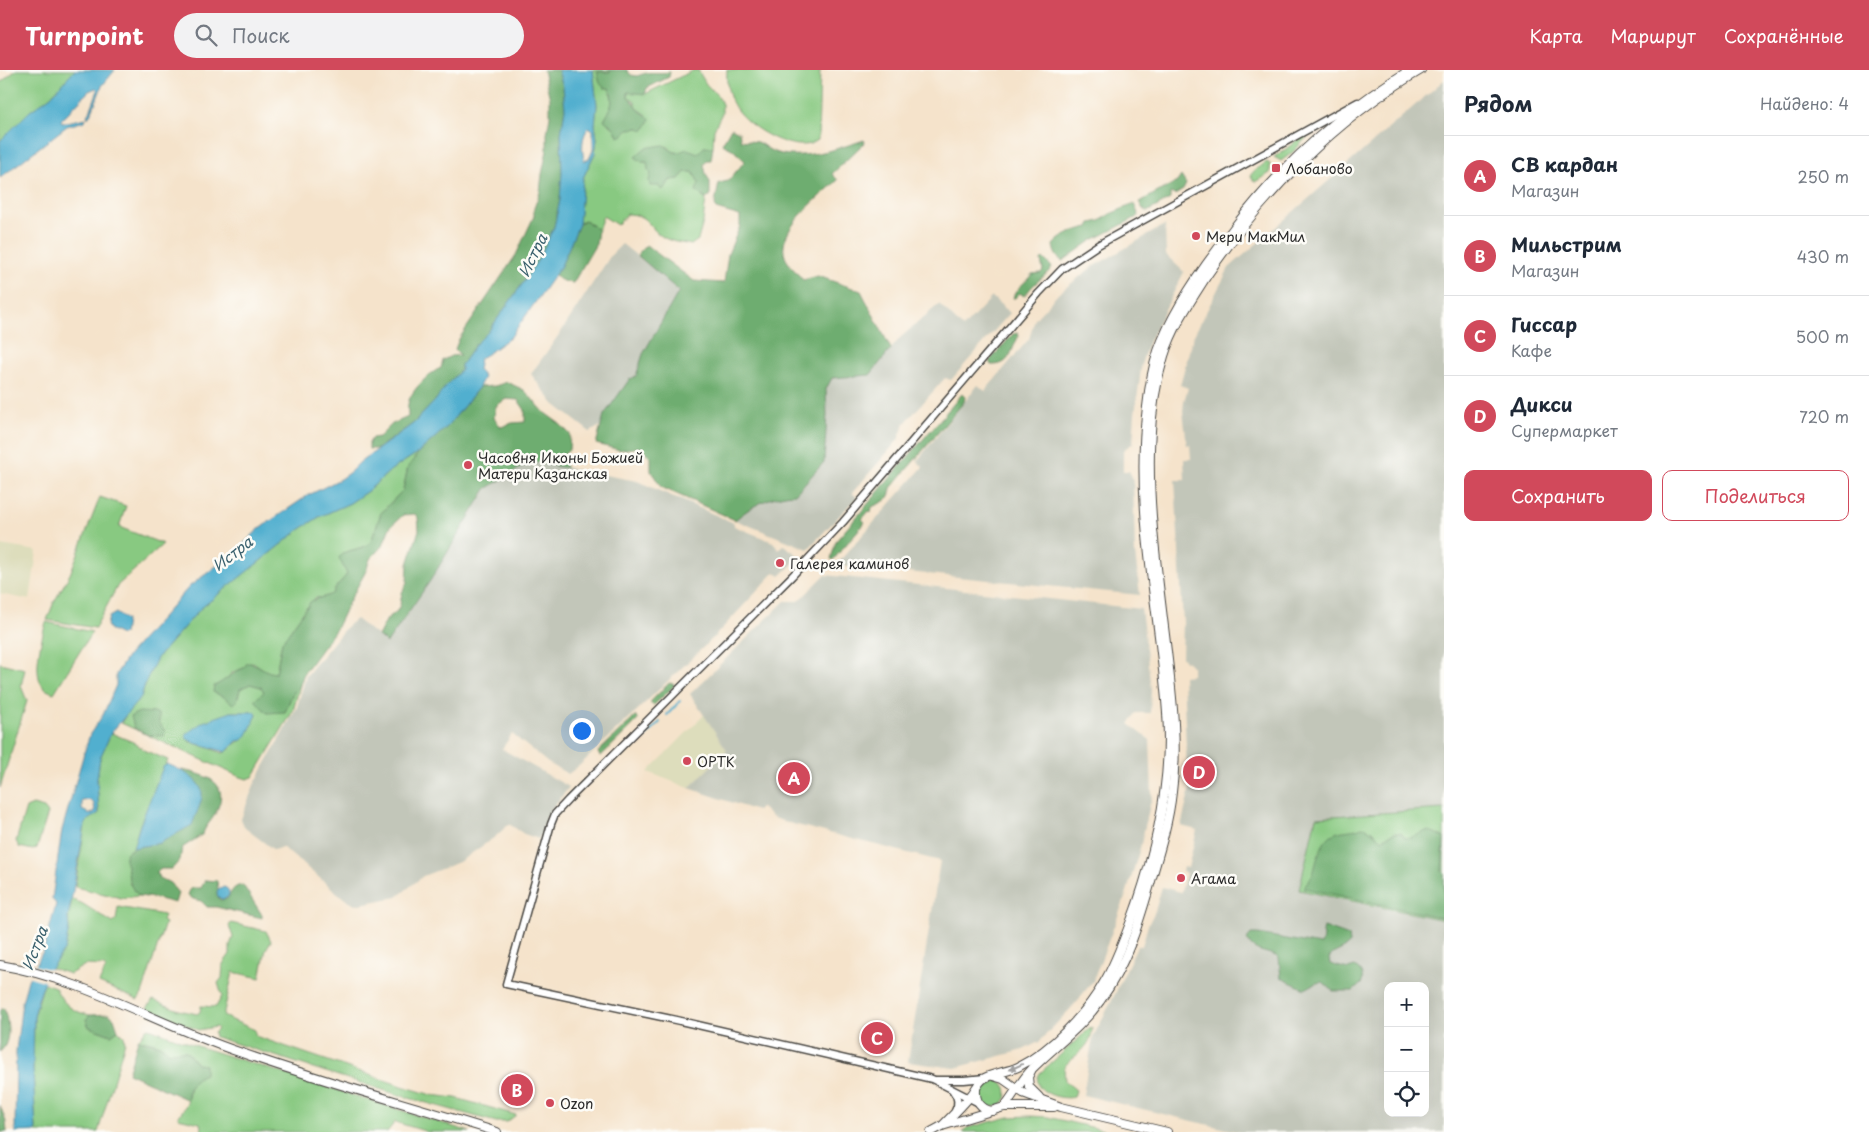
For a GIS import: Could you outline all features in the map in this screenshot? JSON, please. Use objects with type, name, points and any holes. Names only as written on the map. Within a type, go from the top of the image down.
[{"type":"main road","points":[[942,1126],[985,1078],[1015,1068],[1038,1055],[1077,1019],[1095,998],[1112,968],[1143,888],[1160,822],[1168,769],[1167,712],[1146,528],[1143,456],[1148,394],[1157,353],[1176,313],[1232,230],[1273,182],[1366,98],[1410,70]]},
{"type":"main road","points":[[931,1132],[942,1126],[1000,1109],[1009,1100],[1031,1070],[1080,1025],[1100,1001],[1112,983],[1122,962],[1140,915],[1167,823],[1175,769],[1174,712],[1153,528],[1150,466],[1154,407],[1164,355],[1181,316],[1233,239],[1278,186],[1326,135],[1421,70]]},
{"type":"main road","points":[[0,965],[48,975],[238,1052],[497,1132]]},
{"type":"main road","points":[[1031,1070],[1028,1077],[1029,1087],[1031,1091],[1045,1101]]},
{"type":"main road","points":[[993,1076],[998,1076],[1016,1089],[1061,1107],[1167,1132]]},
{"type":"main road","points":[[1007,1082],[1010,1091],[1009,1100]]},
{"type":"main road","points":[[978,1085],[976,1094],[979,1104],[987,1110],[1061,1107]]},
{"type":"street","points":[[985,1078],[954,1081],[932,1079],[685,1022],[506,984],[550,824],[555,814],[568,800],[792,576],[843,522],[1062,269],[1098,245],[1366,98]]},
{"type":"street","points":[[1315,125],[1326,135]]},
{"type":"street","points":[[932,1079],[979,1104]]},
{"type":"street","points":[[950,1088],[956,1094],[958,1103],[952,1115]]},
{"type":"shaded area","points":[[1444,80],[1444,809],[1316,817],[1299,890],[1444,920],[1444,1132],[1239,1132],[1083,1095],[1093,1037],[1137,946],[1142,946],[1162,887],[1181,892],[1186,873],[1182,872],[1183,867],[1188,868],[1197,830],[1181,826],[1191,785],[1187,771],[1183,676],[1192,675],[1192,666],[1182,658],[1183,622],[1175,480],[1185,480],[1184,459],[1191,459],[1190,445],[1187,445],[1183,411],[1188,388],[1180,385],[1193,337],[1229,268]]},
{"type":"shaded area","points":[[1165,225],[1166,255],[1184,272],[1149,341],[1142,361],[1133,443],[1123,450],[1123,471],[1129,471],[1133,479],[1135,553],[1140,595],[836,565],[923,467],[917,461],[978,385],[985,391],[1029,339],[1035,319],[1059,293],[1091,268]]},
{"type":"shaded area","points":[[622,244],[671,283],[717,330],[661,391],[590,432],[554,404],[531,374],[611,255]]},
{"type":"shaded area","points":[[992,297],[1010,313],[951,380],[945,378],[905,423],[898,440],[852,493],[857,497],[808,549],[735,520],[750,507],[782,494],[795,494],[824,462],[827,415],[826,389],[832,378],[870,375],[900,338],[939,304],[963,328]]},
{"type":"shaded area","points":[[531,461],[637,481],[734,523],[734,526],[773,542],[779,549],[784,545],[800,557],[780,576],[775,572],[714,637],[580,765],[568,774],[548,763],[512,734],[502,749],[569,787],[548,815],[539,839],[524,834],[509,824],[495,837],[459,862],[423,876],[397,897],[355,905],[345,899],[282,847],[274,850],[245,828],[241,819],[254,785],[297,707],[306,676],[346,627],[356,619],[387,643],[430,581],[486,489]]},
{"type":"shaded area","points":[[0,545],[37,551],[30,600],[0,594]]},
{"type":"shaded area","points":[[825,575],[1141,609],[1151,689],[1150,713],[1136,713],[1129,724],[1150,740],[1152,796],[1140,848],[1126,895],[1093,981],[1073,1006],[1039,1042],[1023,1050],[955,1068],[908,1062],[940,861],[785,822],[772,817],[761,807],[757,811],[689,788],[727,750],[690,694],[785,601],[799,601]]},
{"type":"shaded area","name":"ОРТК","points":[[704,715],[727,750],[689,788],[648,772]]},
{"type":"green space","points":[[16,70],[75,70],[51,96],[29,112],[0,141],[0,83]]},
{"type":"green space","points":[[543,70],[558,70],[563,86],[565,109],[561,134],[562,173],[560,200],[554,227],[539,258],[523,283],[488,332],[476,344],[461,365],[461,370],[414,423],[377,449],[369,449],[369,443],[372,438],[379,437],[392,424],[408,417],[408,404],[411,396],[427,377],[441,368],[443,360],[451,356],[460,355],[455,349],[459,339],[516,255],[534,216],[534,208],[540,192],[547,150],[550,116],[550,99]]},
{"type":"green space","points":[[593,70],[612,70],[609,72],[598,72],[610,91],[612,101],[608,124],[625,134],[628,129],[639,128],[647,115],[637,108],[634,100],[628,97],[628,91],[645,94],[694,70],[698,70],[706,84],[718,96],[722,104],[722,113],[714,129],[713,147],[704,147],[698,153],[689,153],[674,152],[667,146],[642,162],[647,162],[654,181],[665,188],[670,180],[679,179],[685,172],[693,172],[699,183],[702,197],[706,199],[698,240],[691,245],[666,239],[640,216],[627,214],[617,225],[603,216],[598,230],[585,220],[579,223],[583,178],[595,153],[597,139],[595,125],[597,105]]},
{"type":"green space","points":[[612,70],[627,70],[631,75],[637,76],[670,72],[669,77],[647,88],[645,94],[628,92],[628,97],[650,120],[644,131],[639,128],[628,129],[625,134],[619,137],[613,127],[604,120],[609,112],[612,96],[609,88],[604,88],[600,83],[597,72],[609,72]]},
{"type":"green space","points":[[727,70],[820,70],[818,140],[809,144],[786,143],[773,138],[750,123],[735,107],[729,94]]},
{"type":"green space","points":[[731,128],[739,132],[741,140],[757,142],[774,152],[788,155],[821,152],[864,140],[865,142],[832,174],[838,180],[800,215],[786,237],[784,248],[786,259],[803,280],[818,276],[861,291],[891,349],[870,375],[832,378],[826,389],[827,415],[824,462],[795,494],[778,496],[763,502],[735,520],[661,487],[651,471],[651,457],[640,447],[620,450],[596,444],[604,415],[629,380],[636,376],[643,354],[679,291],[637,255],[646,245],[694,281],[724,283],[728,254],[740,226],[740,216],[716,209],[715,203],[719,183],[728,181],[745,161],[732,149],[722,144]]},
{"type":"green space","points":[[1303,135],[1307,137],[1292,153],[1281,161],[1274,157],[1286,149]]},
{"type":"green space","points":[[663,145],[677,153],[687,149],[698,153],[704,147],[713,147],[711,160],[707,160],[704,165],[710,182],[710,196],[706,199],[696,191],[699,183],[693,172],[685,172],[679,179],[670,180],[665,188],[661,190],[659,186],[650,186],[651,173],[648,170],[647,162],[642,162],[635,157],[645,148]]},
{"type":"green space","points":[[1267,162],[1270,164],[1270,173],[1255,182],[1250,176]]},
{"type":"green space","points":[[1181,176],[1186,184],[1183,190],[1175,195],[1170,193],[1170,199],[1147,212],[1143,209],[1139,202],[1177,182]]},
{"type":"green space","points":[[1134,204],[1139,216],[1091,241],[1063,261],[1057,256],[1053,245],[1064,236],[1089,227],[1091,223],[1100,221],[1110,214]]},
{"type":"green space","points":[[585,220],[598,230],[596,244],[573,283],[562,281],[555,274],[561,266],[579,224]]},
{"type":"green space","points":[[1043,258],[1052,267],[1047,274],[1024,296],[1020,293],[1013,298],[1016,291],[1032,274],[1041,273],[1043,270],[1041,261]]},
{"type":"green space","points":[[1018,333],[1019,336],[1007,360],[998,365],[991,365],[989,361],[1013,334]]},
{"type":"green space","points":[[507,382],[524,390],[545,413],[570,434],[569,450],[564,455],[566,468],[531,461],[486,489],[430,581],[387,643],[378,636],[387,619],[397,611],[400,605],[402,593],[407,582],[408,564],[419,530],[418,518],[415,514],[403,515],[390,527],[383,545],[370,559],[366,571],[336,629],[304,673],[300,685],[292,695],[285,712],[267,713],[255,700],[264,692],[261,687],[250,684],[240,689],[237,701],[233,704],[213,692],[214,686],[244,668],[247,663],[276,673],[282,642],[310,602],[333,593],[347,574],[339,558],[343,553],[366,546],[371,542],[381,513],[403,490],[408,467],[419,452],[448,426],[479,387],[495,386]],"holes":[[[506,399],[518,400],[525,410],[525,422],[512,423],[501,427],[494,418],[496,406]]]},
{"type":"green space","points":[[962,394],[965,397],[964,402],[891,488],[889,496],[872,507],[871,513],[869,511],[862,519],[865,522],[833,560],[831,559],[836,541]]},
{"type":"green space","points":[[419,452],[408,467],[403,490],[381,513],[371,542],[366,546],[343,553],[347,574],[328,597],[315,598],[282,642],[276,673],[269,673],[253,662],[233,672],[213,692],[237,701],[240,689],[250,684],[261,687],[285,712],[292,695],[300,685],[293,711],[253,777],[247,779],[238,776],[121,723],[129,710],[141,697],[157,658],[200,609],[299,530],[319,517],[350,503],[369,490],[391,470]],"holes":[[[231,712],[255,712],[257,715],[243,740],[237,742],[223,753],[189,741]],[[159,723],[165,731],[148,735],[134,728]]]},
{"type":"green space","points":[[100,497],[126,506],[119,527],[163,544],[118,585],[95,628],[47,620],[54,602],[70,574]]},
{"type":"green space","points":[[46,622],[92,632],[54,693],[44,688],[38,674],[39,656]]},
{"type":"green space","points":[[0,663],[25,669],[21,686],[27,701],[0,788]]},
{"type":"green space","points":[[669,683],[674,684],[674,686],[654,705],[651,704],[651,701]]},
{"type":"green space","points":[[139,712],[157,713],[159,715],[159,723],[165,731],[164,736],[148,735],[134,728],[131,716]]},
{"type":"green space","points":[[636,716],[639,719],[601,756],[599,755],[598,752]]},
{"type":"green space","points":[[111,733],[168,760],[140,825],[133,848],[127,852],[125,858],[129,883],[139,896],[121,898],[75,887],[85,825],[88,820],[99,813],[97,779],[100,758]]},
{"type":"green space","points":[[182,770],[201,775],[215,782],[221,795],[215,814],[203,834],[182,848],[180,860],[172,869],[161,869],[156,873],[160,878],[170,883],[178,893],[175,903],[139,896],[131,885],[125,856],[130,850],[135,848],[161,843],[196,783]]},
{"type":"green space","points":[[33,805],[44,808],[48,813],[37,848],[33,850],[19,847],[16,841],[26,808]]},
{"type":"green space","points":[[1444,809],[1444,920],[1299,890],[1316,817]]},
{"type":"green space","points":[[1362,827],[1382,839],[1394,833],[1401,833],[1405,838],[1428,831],[1444,838],[1442,871],[1444,872],[1444,918],[1304,888],[1313,873],[1323,844],[1327,839],[1335,833]]},
{"type":"green space","points":[[205,880],[217,881],[217,895],[220,900],[227,899],[235,888],[243,885],[262,918],[216,907],[207,907],[201,901],[193,899],[188,895],[192,888],[201,888]]},
{"type":"green space","points":[[72,899],[113,923],[116,920],[118,907],[164,915],[162,921],[165,923],[142,994],[138,1000],[99,983],[106,968],[104,966],[85,965],[70,974],[51,968],[65,949]]},
{"type":"green space","points":[[231,923],[266,931],[271,941],[266,949],[260,978],[233,972],[223,1016],[255,1030],[255,1034],[258,1037],[402,1086],[432,1095],[456,1098],[516,1115],[507,1122],[496,1122],[405,1097],[215,1037],[214,1033],[218,1029],[216,1027],[198,1030],[147,1008],[153,1000],[179,1010],[197,1014],[200,1012],[201,1006],[216,1007],[222,996],[218,983],[222,978],[223,964],[230,954],[230,945],[233,937],[229,926]]},
{"type":"green space","points":[[1324,927],[1349,936],[1350,943],[1329,958],[1330,964],[1348,969],[1355,967],[1361,972],[1362,983],[1353,991],[1333,991],[1323,982],[1316,983],[1305,989],[1281,978],[1279,958],[1253,947],[1247,939],[1251,934],[1258,934],[1321,945]]},
{"type":"green space","points":[[44,983],[55,987],[65,1003],[73,1009],[90,1015],[86,1019],[89,1027],[111,1035],[118,1030],[124,1036],[125,1042],[98,1132],[36,1132],[33,1070],[34,1017]]},
{"type":"green space","points":[[4,1008],[8,1025],[8,1037],[4,1048],[0,1052],[0,1010]]},
{"type":"green space","points":[[109,1014],[114,1018],[118,1030],[111,1035],[89,1027],[86,1019],[90,1015]]},
{"type":"green space","points":[[149,1028],[200,1047],[470,1132],[428,1132],[395,1122],[387,1132],[202,1132],[200,1123],[178,1118],[187,1101],[191,1085],[197,1077],[197,1064],[186,1051],[168,1052],[158,1044],[138,1040],[145,1030]]},
{"type":"green space","points":[[1092,1028],[1086,1046],[1064,1067],[1065,1081],[1076,1090],[1074,1097],[1055,1096],[1042,1090],[1038,1079],[1040,1073]]},
{"type":"green space","points":[[138,1040],[151,1042],[168,1052],[186,1051],[197,1064],[205,1065],[205,1074],[191,1084],[188,1091],[188,1100],[128,1073]]},
{"type":"green space","points":[[993,1079],[1003,1083],[1007,1093],[1003,1103],[993,1107],[983,1103],[979,1093],[983,1083]]},
{"type":"green space","points":[[0,1105],[6,1122],[7,1132],[0,1132]]},
{"type":"green space","points":[[1009,1117],[1048,1117],[1112,1132],[962,1132],[967,1128]]},
{"type":"water","points":[[75,70],[115,70],[102,86],[88,118],[87,115],[98,90],[96,88],[89,91],[61,120],[62,123],[86,118],[85,121],[67,126],[0,178],[0,141],[29,112],[51,96]]},
{"type":"water","points":[[558,70],[593,70],[597,105],[595,125],[597,139],[595,153],[583,178],[579,224],[561,266],[510,338],[480,358],[478,370],[484,377],[479,387],[448,426],[419,452],[391,470],[369,490],[350,503],[319,517],[299,530],[200,609],[157,658],[141,697],[111,733],[100,758],[97,779],[99,813],[88,820],[85,825],[68,918],[69,929],[65,949],[48,972],[34,1017],[33,1070],[36,1131],[15,1132],[16,1051],[22,1002],[28,980],[44,949],[56,904],[52,899],[62,830],[84,753],[90,734],[103,715],[116,685],[116,674],[129,654],[190,586],[236,551],[260,528],[307,496],[340,479],[414,423],[461,370],[461,365],[476,344],[488,332],[523,283],[539,258],[554,227],[560,200],[562,173],[561,134],[565,109],[563,86]],"holes":[[[589,127],[593,130],[593,150],[589,159],[584,161],[583,139]],[[91,800],[94,804],[95,812],[90,814],[82,810],[82,801]]]},
{"type":"water","points":[[116,613],[126,620],[124,634],[121,635],[109,629],[107,625],[109,617]]},
{"type":"water","points":[[231,712],[255,712],[257,715],[243,740],[237,741],[226,752],[194,743],[186,738],[186,734],[203,722]]},
{"type":"water","points":[[167,764],[189,775],[201,789],[201,801],[192,825],[160,843],[133,848],[163,767]]},
{"type":"water","points":[[223,887],[229,893],[223,899],[217,893]]},
{"type":"pier","points":[[33,965],[53,970],[47,982],[27,976]]},
{"type":"waterway","points":[[667,715],[680,701]]},
{"type":"waterway","points":[[643,739],[660,722]]},
{"type":"place","name":"Лобаново","points":[[1276,168]]},
{"type":"place","name":"Мери МакМил","points":[[1196,236]]},
{"type":"place","name":"Часовня Иконы Божией Матери Казанская","points":[[468,465]]},
{"type":"place","name":"Галерея каминов","points":[[780,563]]},
{"type":"place","name":"ОРТК","points":[[687,761]]},
{"type":"place","name":"Дикси","points":[[1199,772]]},
{"type":"place","name":"СВ кардан","points":[[794,778]]},
{"type":"place","name":"Агама","points":[[1181,878]]},
{"type":"place","name":"Гиссар","points":[[877,1038]]},
{"type":"place","name":"Мильстрим","points":[[517,1090]]},
{"type":"place","name":"Ozon","points":[[550,1103]]},
{"type":"water label","name":"Истра","points":[[532,255]]},
{"type":"water label","name":"Истра","points":[[232,553]]},
{"type":"water label","name":"Истра","points":[[34,948]]}]
